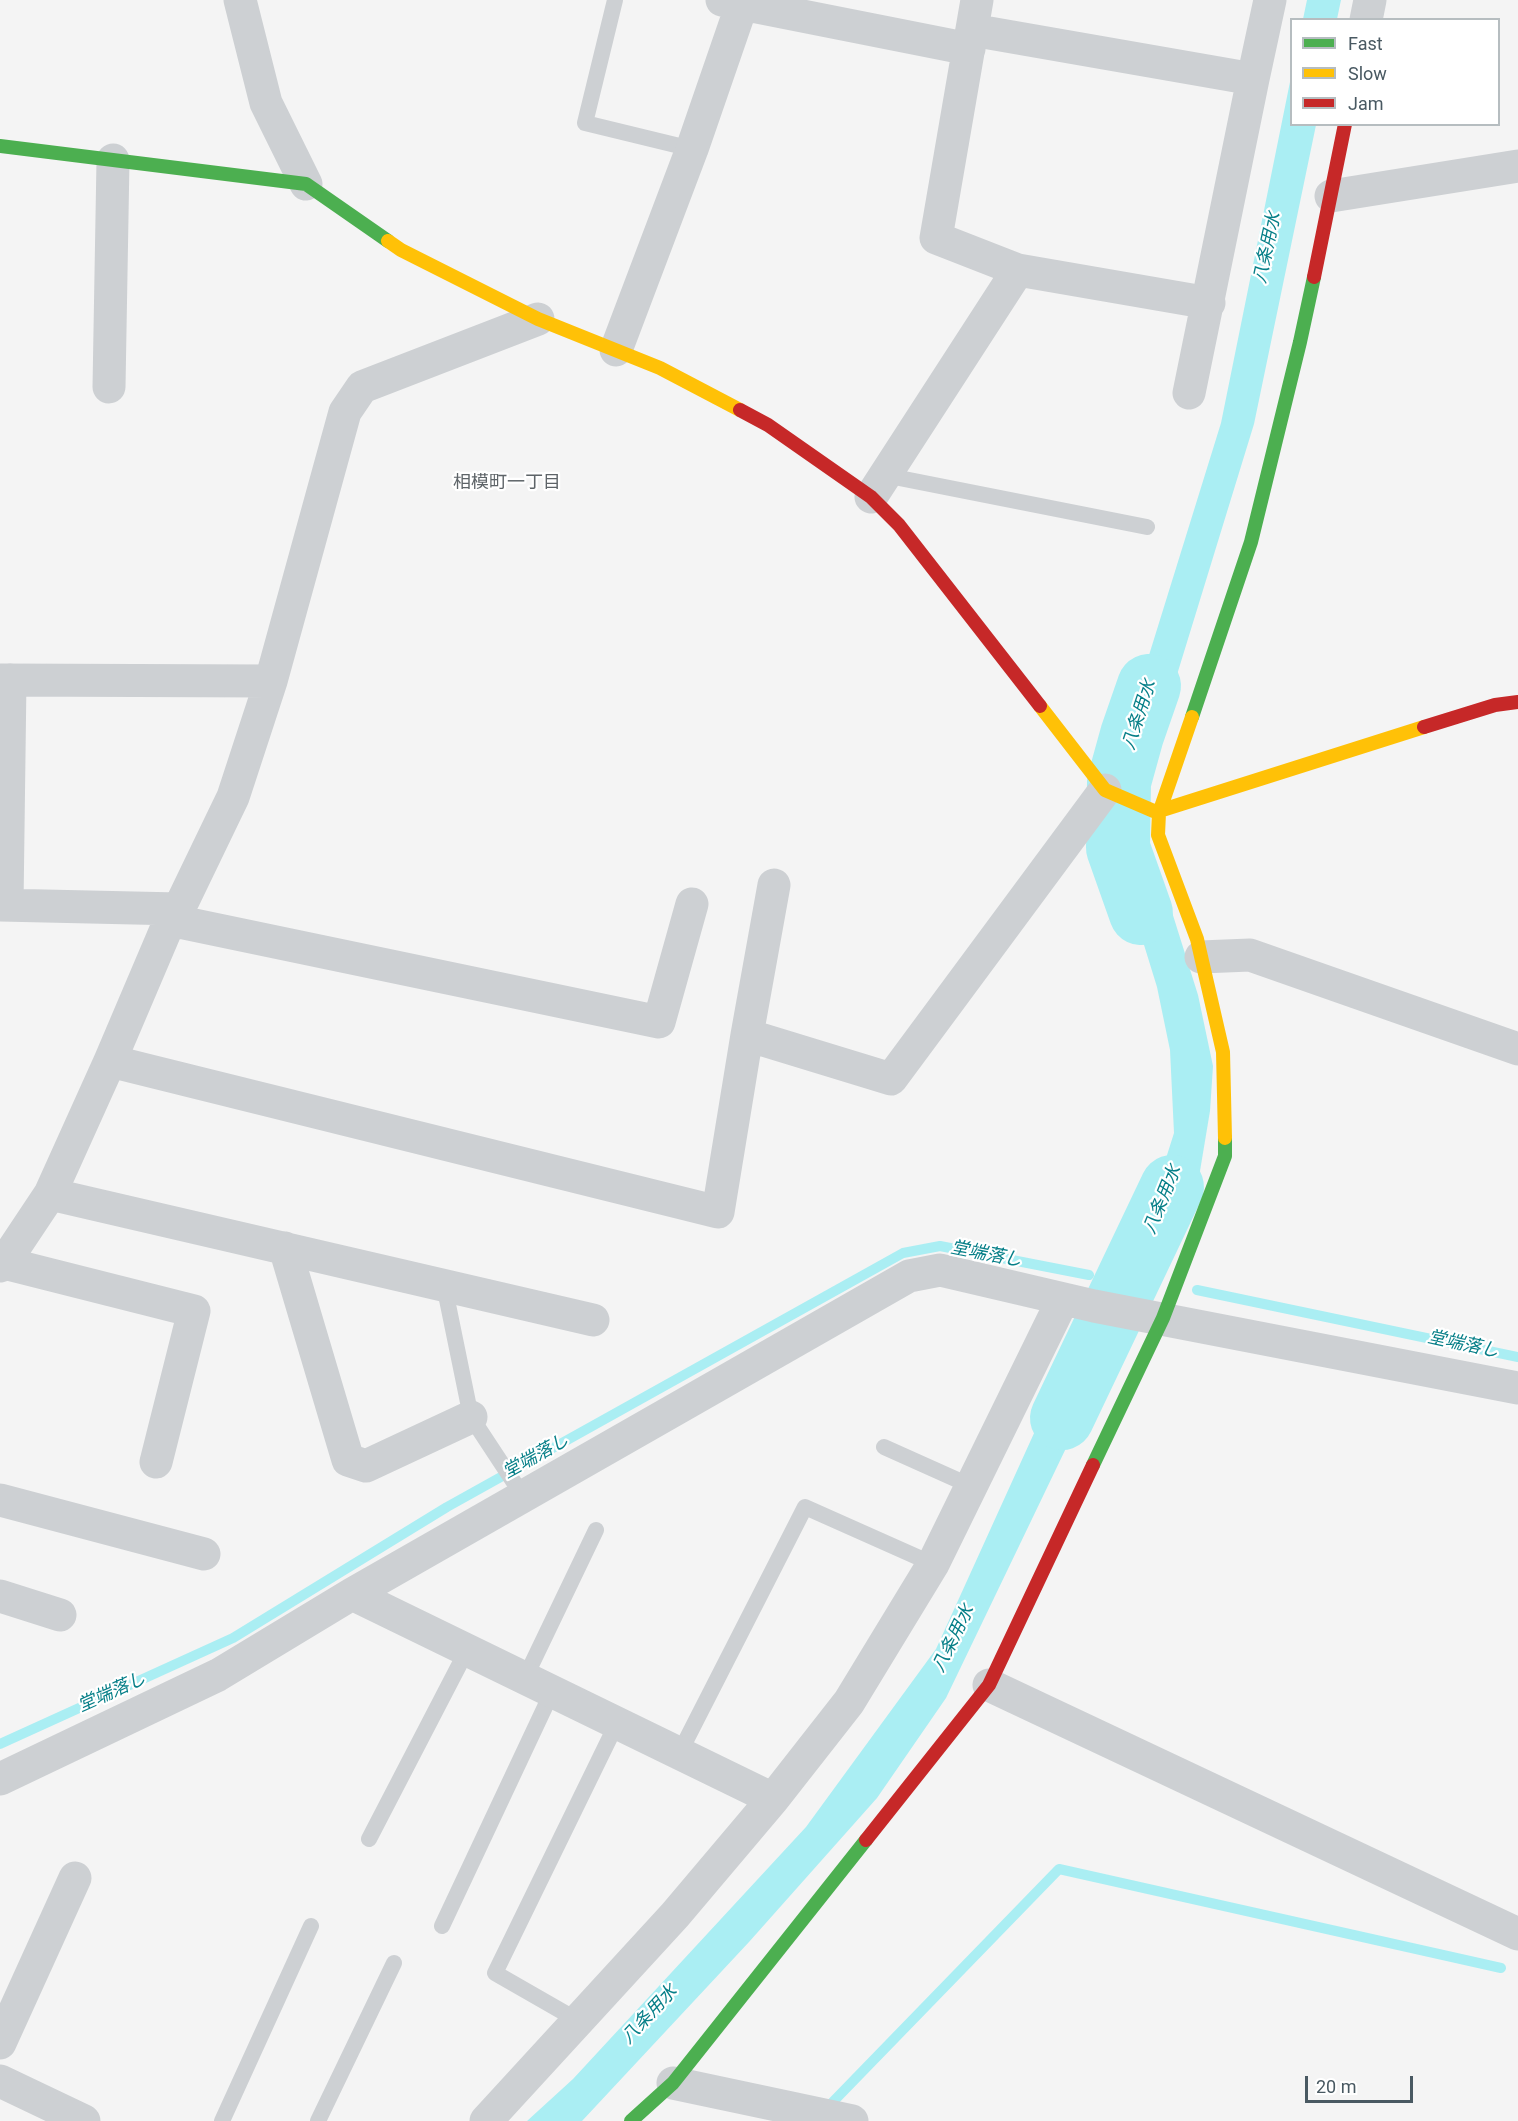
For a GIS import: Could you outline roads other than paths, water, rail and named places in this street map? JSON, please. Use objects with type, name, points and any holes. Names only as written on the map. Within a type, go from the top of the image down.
[{"type":"street","points":[[240,0],[267,103],[306,184]]},
{"type":"street","points":[[1189,393],[1270,0]]},
{"type":"street","points":[[1366,18],[1370,0]]},
{"type":"street","points":[[616,350],[692,149],[732,2],[973,26],[1253,79]]},
{"type":"street","points":[[973,26],[936,238],[1018,270],[1209,303]]},
{"type":"street","points":[[631,2121],[674,2083],[989,1685],[1225,1156],[1223,1052],[1197,939],[1158,834],[1158,812],[1251,542],[1300,342],[1345,126]]},
{"type":"street","points":[[0,146],[306,184],[401,250],[538,320],[660,368],[878,486],[899,525],[1107,791],[1158,812],[1495,705],[1518,702]]},
{"type":"street","points":[[109,387],[113,160]]},
{"type":"street","points":[[1331,196],[1518,166]]},
{"type":"street","points":[[878,486],[1018,270]]},
{"type":"street","points":[[156,1462],[194,1311],[1,1264],[50,1194],[175,914],[233,797],[271,681],[345,412],[362,387],[538,320]]},
{"type":"street","points":[[271,681],[5,680],[3,905],[175,914],[659,1022],[692,904]]},
{"type":"street","points":[[747,1035],[891,1079],[1107,791]]},
{"type":"street","points":[[110,1061],[718,1212],[774,885]]},
{"type":"street","points":[[1201,957],[1250,955],[1518,1049]]},
{"type":"street","points":[[50,1194],[593,1320]]},
{"type":"street","points":[[285,1248],[348,1460],[366,1467],[471,1417]]},
{"type":"street","points":[[0,1779],[219,1676],[352,1594],[522,1494],[909,1276],[940,1270],[1078,1302],[1518,1388]]},
{"type":"street","points":[[486,2121],[675,1915],[773,1799],[849,1702],[933,1564],[971,1486],[1078,1302]]},
{"type":"street","points":[[0,1500],[204,1554]]},
{"type":"street","points":[[352,1594],[773,1799]]},
{"type":"street","points":[[0,1596],[60,1616]]},
{"type":"street","points":[[989,1685],[1518,1934]]},
{"type":"street","points":[[0,2043],[75,1878]]},
{"type":"street","points":[[0,2081],[84,2121]]},
{"type":"street","points":[[674,2083],[852,2121]]},
{"type":"lane","points":[[615,0],[585,123],[692,149]]},
{"type":"lane","points":[[878,486],[1148,527]]},
{"type":"lane","points":[[444,1285],[471,1417],[522,1494]]},
{"type":"lane","points":[[884,1447],[971,1486]]},
{"type":"lane","points":[[680,1752],[805,1507],[933,1564]]},
{"type":"lane","points":[[442,1926],[539,1685],[596,1530]]},
{"type":"lane","points":[[369,1839],[467,1650]]},
{"type":"lane","points":[[577,2020],[495,1973],[617,1723]]},
{"type":"lane","points":[[222,2121],[311,1926]]},
{"type":"lane","points":[[318,2121],[394,1963]]},
{"type":"water","points":[[1307,0],[1341,0],[1337,18],[1303,18]]},
{"type":"water","points":[[1290,82],[1290,126],[1316,126],[1254,424],[1168,704],[1135,779],[1114,768],[1221,423]]},
{"type":"water","points":[[1107,825],[1136,834],[1143,878],[1166,893],[1198,995],[1213,1066],[1210,1111],[1200,1171],[1161,1272],[1115,1266],[1155,1193],[1174,1133],[1170,1050],[1157,987]]},
{"type":"water","points":[[1080,1332],[1117,1342],[946,1698],[877,1798],[749,1942],[582,2121],[527,2121],[573,2079],[806,1827],[936,1649]]},
{"type":"waterway","name":"八条用水","points":[[1141,913],[1118,848],[1119,782],[1149,686]]},
{"type":"waterway","name":"八条用水","points":[[1062,1418],[1172,1187]]},
{"type":"waterway","name":"堂端落し","points":[[0,1744],[233,1638],[447,1507],[903,1253],[940,1246],[1089,1275]]},
{"type":"waterway","name":"堂端落し","points":[[1197,1290],[1518,1357]]},
{"type":"waterway","points":[[825,2110],[1059,1869],[1501,1968]]},
{"type":"district","name":"相模町一丁目","points":[[507,483]]}]
